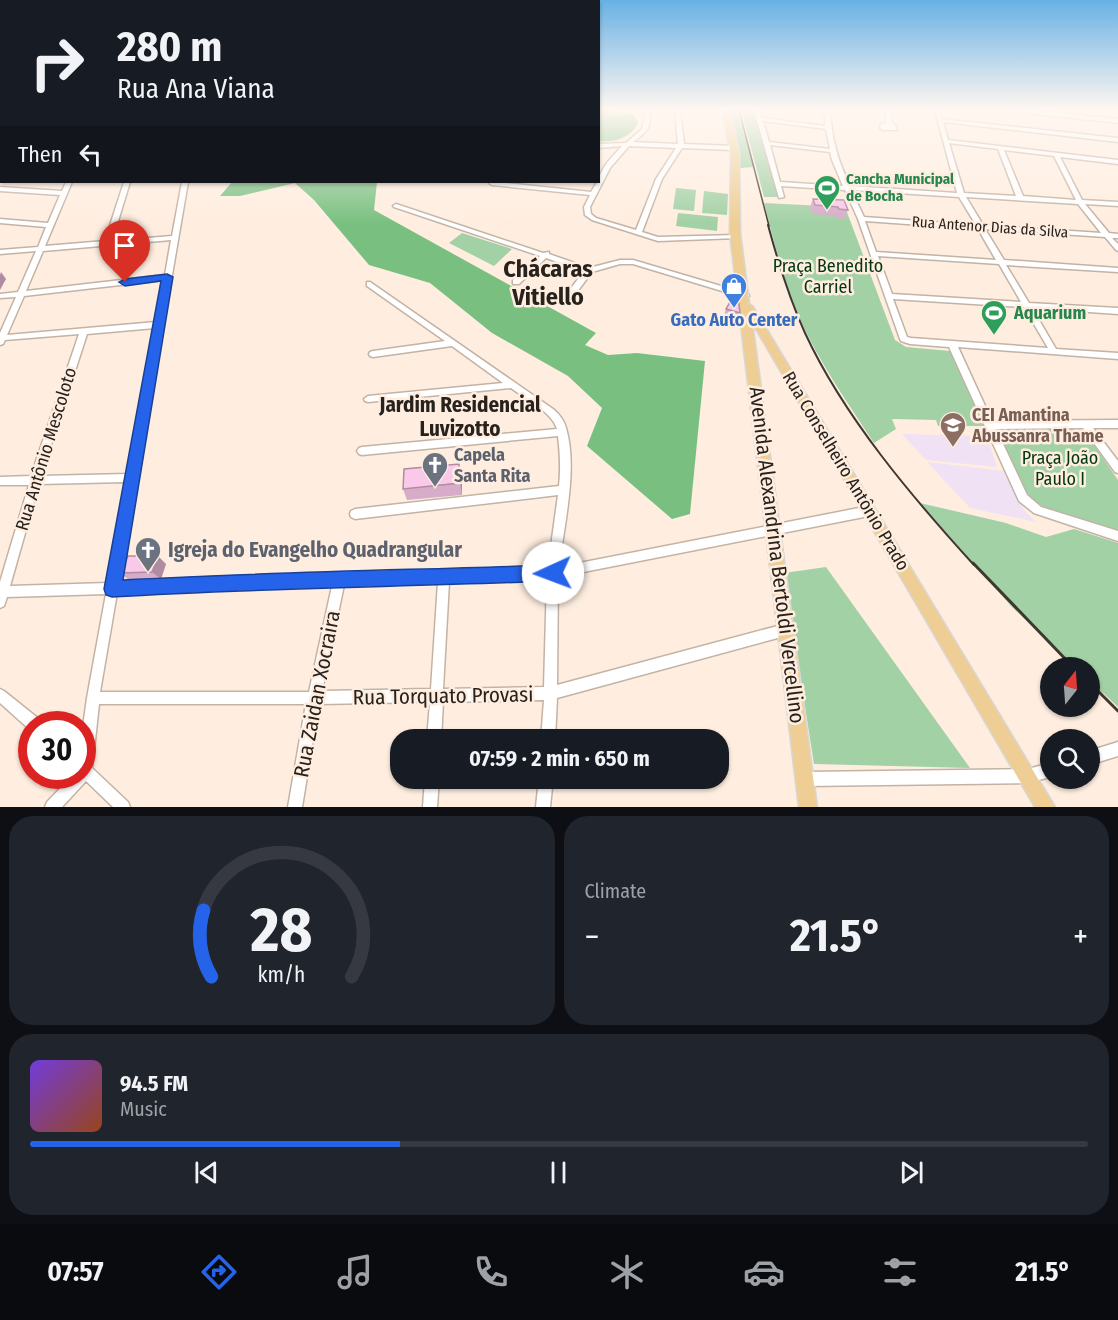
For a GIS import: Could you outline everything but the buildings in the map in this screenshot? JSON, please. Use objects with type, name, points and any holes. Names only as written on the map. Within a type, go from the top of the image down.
[{"type":"main road","points":[[733,148],[735,237],[745,300]]},
{"type":"main road","name":"Avenida Alexandrina Bertoldi Vercellino","points":[[745,300],[756,335],[772,531],[808,807]]},
{"type":"main road","name":"Rua Conselheiro Antônio Prado","points":[[756,335],[869,511],[1046,807]]},
{"type":"street","points":[[600,182],[607,167],[623,148]]},
{"type":"street","points":[[638,233],[659,179],[679,148]]},
{"type":"street","points":[[727,148],[733,148]]},
{"type":"street","points":[[767,148],[781,197]]},
{"type":"street","points":[[806,148],[834,151]]},
{"type":"street","points":[[833,148],[861,219],[902,337],[910,341],[1117,358]]},
{"type":"street","points":[[948,148],[961,194],[1054,352]]},
{"type":"street","points":[[1020,198],[1000,148],[1118,162]]},
{"type":"street","points":[[1056,155],[1080,202],[1118,249]]},
{"type":"street","points":[[600,166],[607,167]]},
{"type":"street","points":[[69,183],[0,339],[158,325]]},
{"type":"street","points":[[108,244],[127,183]]},
{"type":"street","points":[[91,711],[184,183]]},
{"type":"street","points":[[492,183],[594,194]]},
{"type":"street","points":[[599,183],[587,207],[588,215],[638,233],[670,240],[735,237]]},
{"type":"street","points":[[777,184],[1118,204]]},
{"type":"street","points":[[0,189],[64,193]]},
{"type":"street","points":[[396,206],[589,270],[620,262],[633,262],[745,300]]},
{"type":"street","name":"Rua Antenor Dias da Silva","points":[[861,219],[1118,236]]},
{"type":"street","points":[[0,221],[49,225]]},
{"type":"street","points":[[0,252],[174,238]]},
{"type":"street","points":[[873,254],[1118,270]]},
{"type":"street","points":[[516,282],[546,255]]},
{"type":"street","points":[[564,303],[589,270]]},
{"type":"street","points":[[0,296],[167,277]]},
{"type":"street","points":[[370,284],[558,418],[562,432],[563,490],[553,573],[552,693],[549,729]]},
{"type":"street","points":[[888,296],[1118,311]]},
{"type":"street","name":"Rua Antônio Mescoloto","points":[[1,595],[35,480],[84,331]]},
{"type":"street","points":[[373,354],[453,343]]},
{"type":"street","points":[[952,344],[1020,495],[1035,508],[1074,524],[1118,536]]},
{"type":"street","points":[[368,399],[511,385]]},
{"type":"street","points":[[1085,424],[1118,469]]},
{"type":"street","points":[[989,425],[1118,424]]},
{"type":"street","points":[[362,451],[562,432]]},
{"type":"street","points":[[0,481],[132,478]]},
{"type":"street","points":[[356,514],[563,490]]},
{"type":"street","points":[[1,595],[206,583],[339,581],[553,573],[869,511]]},
{"type":"street","points":[[436,729],[444,577]]},
{"type":"street","name":"Rua Zaidan Xocraira","points":[[295,807],[314,699],[339,581]]},
{"type":"street","name":"Rua Torquato Provasi","points":[[93,698],[314,699],[552,693],[785,630]]},
{"type":"street","points":[[0,694],[19,711]]},
{"type":"street","points":[[1100,755],[1118,750]]},
{"type":"street","points":[[806,779],[1028,776],[1040,773]]},
{"type":"street","points":[[96,783],[123,807]]},
{"type":"street","points":[[52,807],[68,789]]},
{"type":"street","points":[[430,807],[431,789]]},
{"type":"street","points":[[543,807],[545,789]]},
{"type":"shaded area","name":"CEI Amantina Abussanra Thame","points":[[902,434],[987,436],[997,467],[926,460]]},
{"type":"shaded area","points":[[927,462],[1004,471],[1024,510],[1036,522],[970,508]]},
{"type":"green space","points":[[735,148],[748,148],[754,167],[740,168]]},
{"type":"green space","points":[[751,148],[764,148],[778,197],[764,197]]},
{"type":"green space","points":[[231,183],[295,183],[240,196],[220,196]]},
{"type":"green space","points":[[295,183],[377,183],[374,210],[596,333],[585,345],[608,355],[637,353],[705,361],[690,514],[672,519],[587,446],[602,408],[568,376],[492,333],[430,283],[369,265],[314,200]]},
{"type":"green space","points":[[676,188],[696,190],[694,211],[673,209]]},
{"type":"green space","points":[[704,191],[728,194],[727,215],[702,213]]},
{"type":"green space","name":"Praça Benedito Carriel","points":[[764,203],[845,207],[895,340],[906,347],[950,351],[985,426],[938,426],[936,420],[892,419],[896,429],[874,443],[824,366],[799,317],[775,247]]},
{"type":"green space","points":[[678,213],[718,217],[717,231],[676,226]]},
{"type":"green space","points":[[462,233],[512,249],[494,266],[449,243]]},
{"type":"green space","name":"Praça João Paulo I","points":[[1072,428],[1089,438],[1118,480],[1118,532],[1068,518],[1034,500],[1019,478],[1000,436],[1006,429]]},
{"type":"green space","points":[[920,503],[1006,523],[1046,537],[1074,529],[1118,543],[1118,707],[1100,690],[1100,657],[1065,657],[1012,607]]},
{"type":"green space","points":[[826,567],[970,768],[814,764],[784,573]]},
{"type":"railway","points":[[749,148],[769,226]]},
{"type":"railway","points":[[768,225],[784,280],[799,320],[839,395],[904,484],[974,565]]},
{"type":"railway","points":[[973,563],[1063,657]]},
{"type":"railway","points":[[1100,693],[1118,711]]},
{"type":"place","name":"Cancha Municipal de Bocha","points":[[827,211]]},
{"type":"place","name":"Gato Auto Center","points":[[734,309]]},
{"type":"place","name":"Aquarium","points":[[994,336]]},
{"type":"place","name":"CEI Amantina Abussanra Thame","points":[[953,448]]},
{"type":"place","name":"Capela Santa Rita","points":[[435,488]]},
{"type":"place","name":"Igreja do Evangelho Quadrangular","points":[[148,573]]},
{"type":"district","name":"Chácaras Vitiello","points":[[548,283]]},
{"type":"district","name":"Jardim Residencial Luvizotto","points":[[460,417]]},
{"type":"route","points":[[125,282],[167,277],[112,589],[206,583],[339,581],[553,573]]}]
